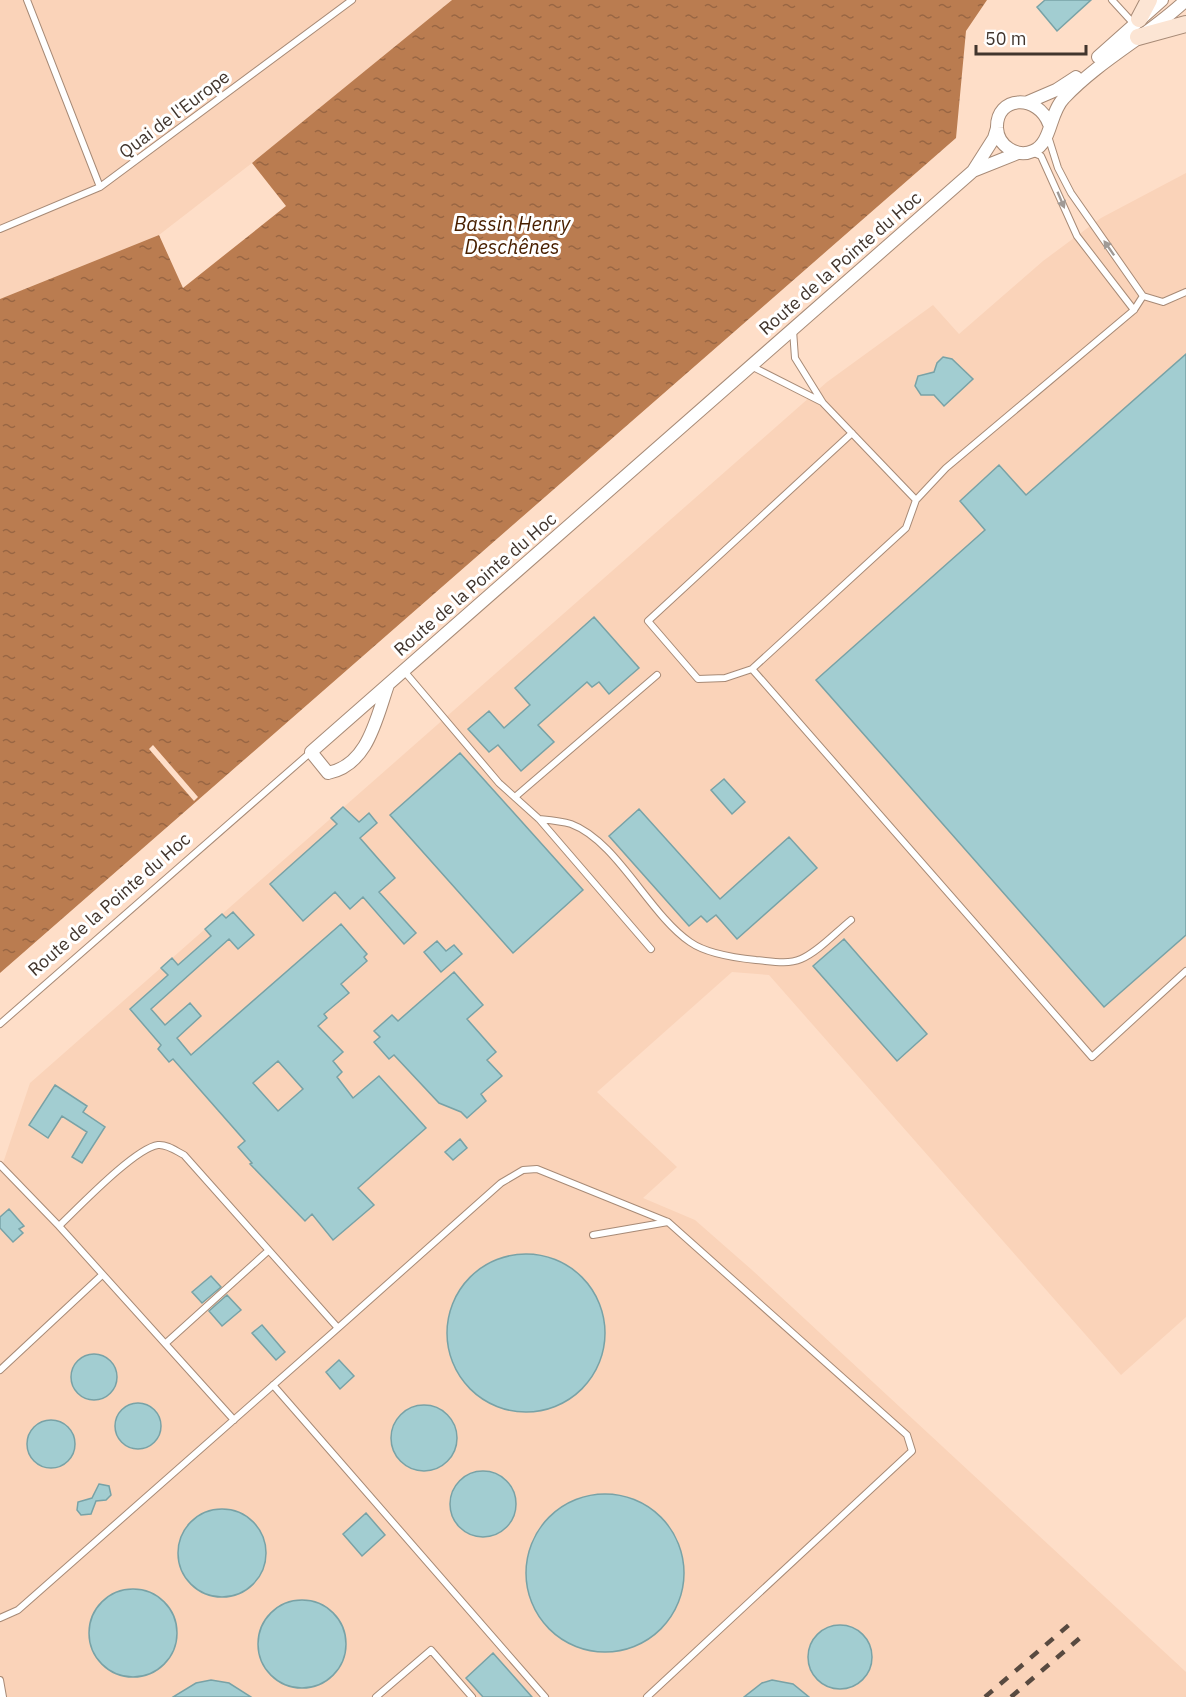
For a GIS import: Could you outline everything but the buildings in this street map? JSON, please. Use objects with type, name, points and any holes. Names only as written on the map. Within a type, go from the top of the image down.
[{"type":"main road","points":[[1149,0],[1137,27],[1186,24]]},
{"type":"street","points":[[1162,0],[1137,27],[1061,101],[1044,143],[1032,152],[1018,153],[1003,144],[997,128],[998,120],[1006,108],[1013,104],[1040,99],[1074,79],[1137,27],[1162,22],[1186,0]]},
{"type":"street","points":[[1028,102],[1045,114],[1048,130]]},
{"type":"street","name":"Route de la Pointe du Hoc","points":[[311,752],[973,171],[994,138],[997,128]]},
{"type":"street","name":"Route de la Pointe du Hoc","points":[[973,171],[1018,153]]},
{"type":"street","points":[[311,752],[328,773],[344,770],[369,741],[388,685]]},
{"type":"lane","points":[[27,0],[100,187]]},
{"type":"lane","name":"Quai de l'Europe","points":[[0,229],[100,187],[352,0]]},
{"type":"lane","points":[[1112,0],[1137,27]]},
{"type":"lane","points":[[1048,130],[1058,168],[1071,193],[1143,296],[1163,302],[1186,292]]},
{"type":"lane","points":[[1032,152],[1041,156],[1077,236],[1134,310]]},
{"type":"lane","points":[[852,433],[648,621],[699,679],[725,678],[752,669],[906,528],[916,500],[946,468],[1134,310],[1143,296]]},
{"type":"lane","points":[[793,329],[795,358],[824,403],[916,500]]},
{"type":"lane","points":[[751,366],[824,403]]},
{"type":"lane","points":[[752,669],[1092,1057],[1186,971]]},
{"type":"lane","points":[[404,671],[499,783],[539,819],[651,949]]},
{"type":"lane","points":[[515,797],[657,675]]},
{"type":"lane","name":"Route de la Pointe du Hoc","points":[[0,1024],[311,752]]},
{"type":"lane","points":[[539,819],[570,824],[585,832],[606,851],[676,931],[692,944],[707,949],[740,958],[790,963],[802,959],[851,920]]},
{"type":"lane","points":[[59,1226],[138,1153],[159,1145],[184,1155],[338,1328]]},
{"type":"lane","points":[[0,1165],[59,1226],[234,1420]]},
{"type":"lane","points":[[0,1618],[18,1610],[501,1182],[523,1170],[537,1169],[558,1175],[668,1222],[907,1435],[912,1451],[647,1697]]},
{"type":"lane","points":[[593,1235],[668,1222]]},
{"type":"lane","points":[[165,1343],[268,1251]]},
{"type":"lane","points":[[0,1370],[102,1275]]},
{"type":"lane","points":[[273,1384],[545,1697]]},
{"type":"lane","points":[[376,1697],[431,1650],[472,1697]]},
{"type":"lane","points":[[0,1680],[3,1697]]},
{"type":"shaded area","points":[[0,0],[452,0],[252,163],[159,235],[0,299]]},
{"type":"shaded area","points":[[1186,173],[1186,1317],[1121,1375],[769,975],[732,972],[597,1092],[677,1167],[643,1198],[695,1220],[752,1270],[1186,1672],[1186,1697],[0,1697],[0,1172],[30,1083],[827,382],[933,305],[959,334],[1043,261],[1101,218]]},
{"type":"water","name":"Bassin Henry Deschênes","points":[[452,0],[987,0],[966,31],[956,138],[0,973],[0,299],[159,235],[183,288],[286,206],[252,163]]},
{"type":"pier","points":[[153,745],[198,797],[194,801],[149,749]]},
{"type":"railway","points":[[985,1697],[1070,1624]]},
{"type":"railway","points":[[1011,1697],[1081,1637]]}]
